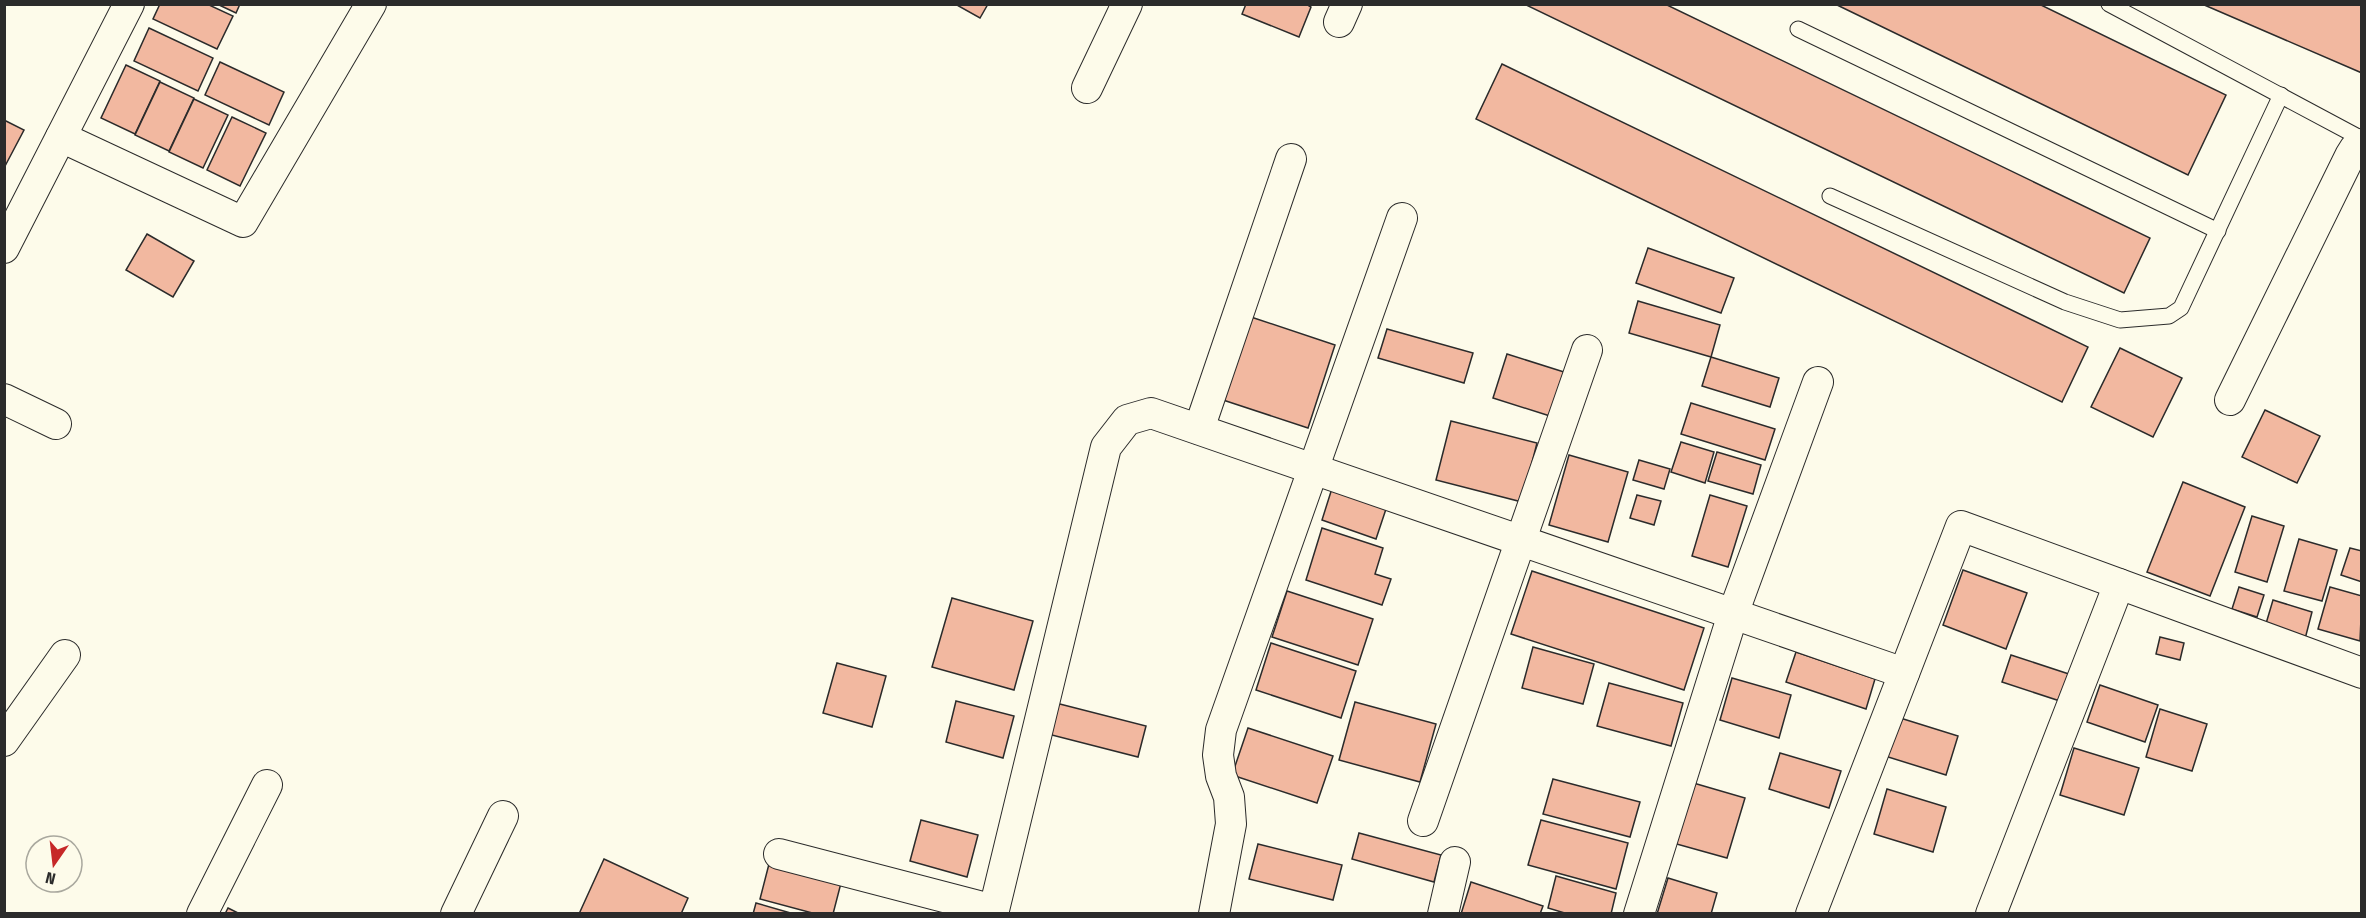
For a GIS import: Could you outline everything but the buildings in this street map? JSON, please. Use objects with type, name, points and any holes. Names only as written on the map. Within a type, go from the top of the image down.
[{"type":"street","points":[[4,248],[129,4]]},
{"type":"street","points":[[62,136],[243,222],[371,4]]},
{"type":"street","points":[[1087,88],[1127,4]]},
{"type":"street","points":[[2230,400],[2350,156],[2361,144]]},
{"type":"street","points":[[1199,429],[1291,159]]},
{"type":"street","points":[[1214,914],[1231,824],[1229,797],[1221,776],[1218,755],[1221,730],[1402,218]]},
{"type":"street","points":[[1423,821],[1587,350]]},
{"type":"street","points":[[1639,914],[1733,614],[1818,382]]},
{"type":"street","points":[[4,399],[56,424]]},
{"type":"street","points":[[779,854],[994,912],[1106,447],[1127,420],[1151,413],[1904,673]]},
{"type":"street","points":[[1811,914],[1961,526],[2361,673]]},
{"type":"street","points":[[1990,914],[2120,584]]},
{"type":"street","points":[[4,741],[65,656]]},
{"type":"street","points":[[202,914],[267,785]]},
{"type":"street","points":[[456,914],[503,816]]},
{"type":"street","points":[[1443,914],[1455,862]]},
{"type":"lane","points":[[2109,4],[2361,140]]},
{"type":"lane","points":[[1798,29],[2218,231]]},
{"type":"lane","points":[[1830,196],[2065,302],[2120,320],[2169,316],[2181,308],[2281,95]]}]
